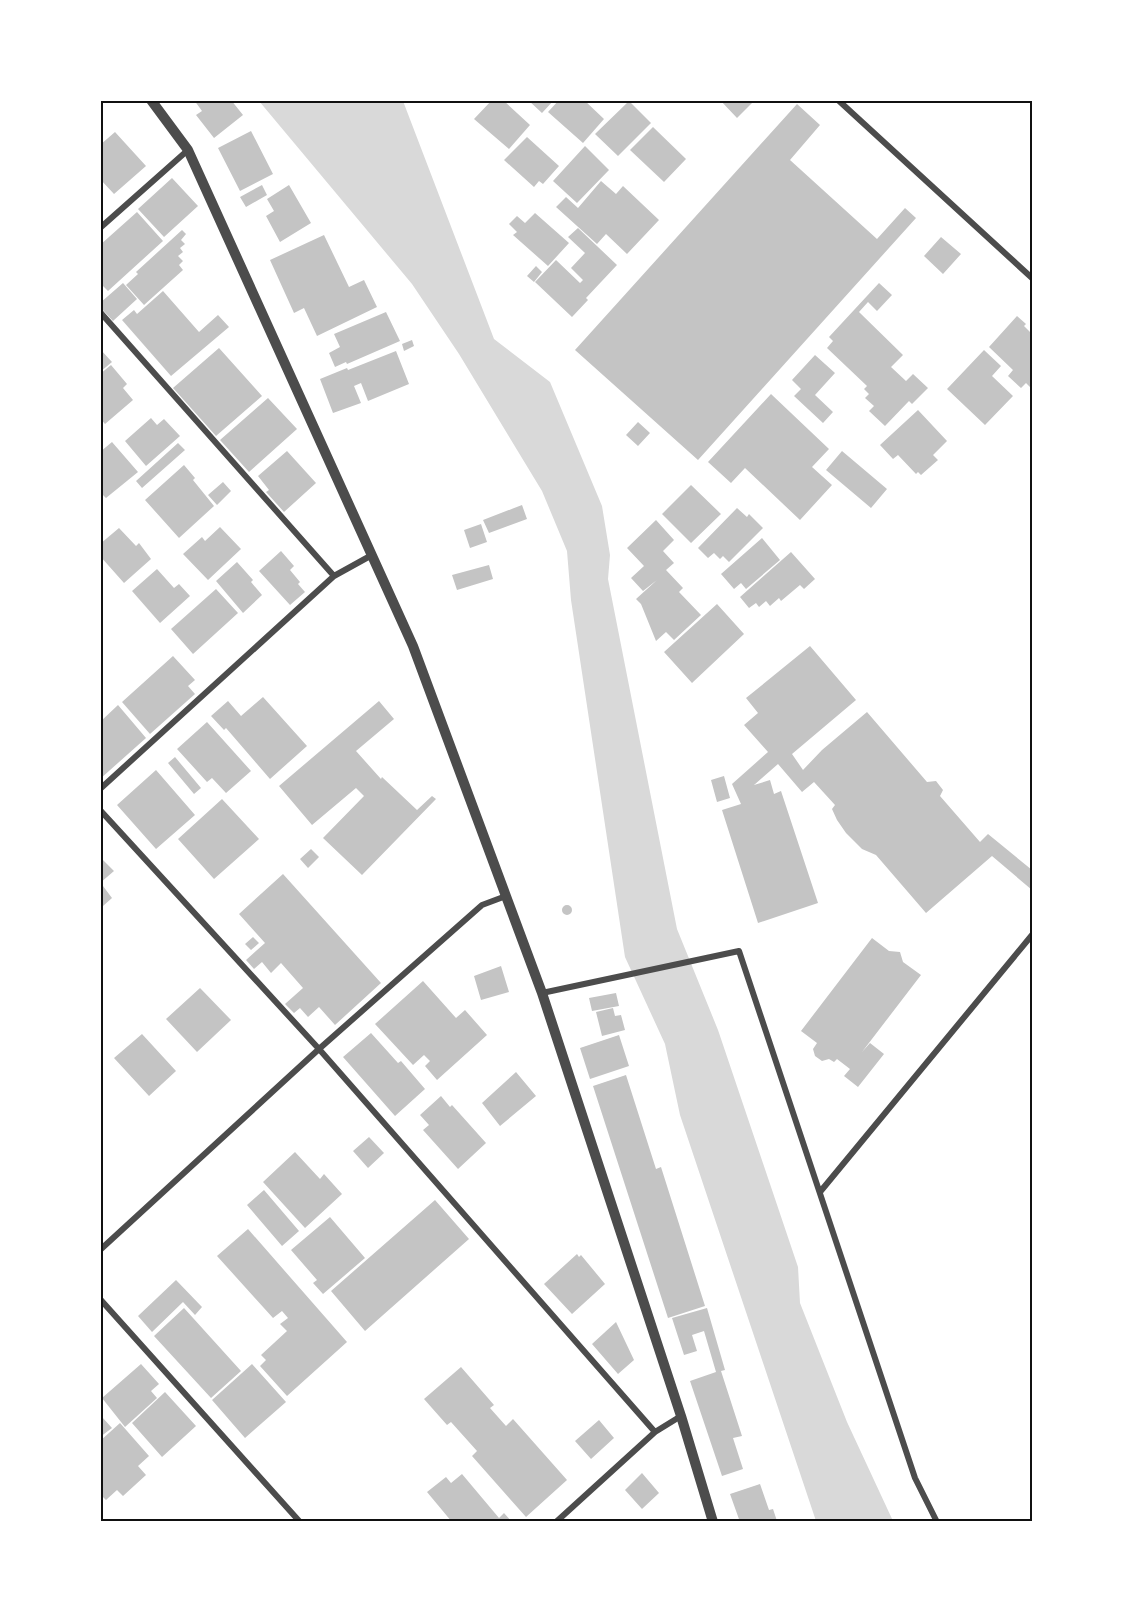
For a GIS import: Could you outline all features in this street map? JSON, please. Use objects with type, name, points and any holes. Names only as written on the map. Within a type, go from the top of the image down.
[{"type":"street","points":[[151,100],[188,150],[413,646],[542,993],[681,1416],[713,1521]]},
{"type":"street","points":[[838,100],[1032,278]]},
{"type":"street","points":[[100,228],[188,150]]},
{"type":"street","points":[[100,312],[333,576]]},
{"type":"street","points":[[100,789],[333,576],[372,555]]},
{"type":"street","points":[[100,810],[319,1049],[656,1432]]},
{"type":"street","points":[[100,1250],[319,1049],[482,905],[506,897]]},
{"type":"street","points":[[820,1192],[1030,944],[1032,935]]},
{"type":"street","points":[[542,993],[739,951],[915,1478],[937,1521]]},
{"type":"street","points":[[100,1299],[300,1521]]},
{"type":"street","points":[[556,1521],[656,1432],[681,1416]]},
{"type":"shaded area","points":[[259,101],[403,101],[494,339],[550,382],[602,506],[610,555],[608,579],[677,929],[718,1030],[798,1267],[800,1303],[847,1422],[893,1521],[816,1521],[680,1115],[665,1044],[625,957],[571,600],[567,551],[542,491],[459,354],[412,284]]},
{"type":"building","points":[[194,100],[231,100],[243,115],[214,138],[196,115],[202,111]]},
{"type":"building","points":[[492,100],[503,100],[530,125],[509,149],[474,119]]},
{"type":"building","points":[[528,100],[554,100],[542,113]]},
{"type":"building","points":[[559,100],[584,100],[604,119],[583,143],[548,112]]},
{"type":"building","points":[[720,100],[755,100],[737,118]]},
{"type":"building","points":[[629,101],[651,123],[618,156],[595,134]]},
{"type":"building","points":[[797,104],[820,125],[790,160],[877,239],[905,208],[916,218],[698,460],[575,350]]},
{"type":"building","points":[[653,127],[686,159],[664,182],[630,150]]},
{"type":"building","points":[[251,131],[273,174],[240,191],[218,148]]},
{"type":"building","points":[[115,132],[146,166],[114,194],[100,179],[100,145]]},
{"type":"building","points":[[527,137],[559,166],[543,184],[539,181],[534,187],[504,160]]},
{"type":"building","points":[[585,146],[609,170],[577,203],[553,181]]},
{"type":"building","points":[[172,178],[198,206],[164,237],[138,209]]},
{"type":"building","points":[[601,181],[616,194],[623,186],[659,220],[627,254],[606,234],[597,244],[556,207],[566,197],[578,208]]},
{"type":"building","points":[[262,185],[267,195],[246,207],[240,197]]},
{"type":"building","points":[[289,185],[311,223],[280,242],[266,216],[274,211],[267,199]]},
{"type":"building","points":[[137,212],[163,241],[108,291],[100,283],[100,245]]},
{"type":"building","points":[[535,213],[569,243],[548,266],[513,235],[517,232],[509,224],[517,216],[525,223]]},
{"type":"building","points":[[578,228],[617,265],[586,298],[588,300],[572,317],[535,282],[556,260],[580,283],[583,280],[571,268],[585,253],[568,237]]},
{"type":"building","points":[[182,230],[186,234],[181,240],[185,244],[180,248],[183,252],[178,256],[183,261],[179,265],[183,270],[144,305],[126,285],[138,274],[136,272]]},
{"type":"building","points":[[324,235],[349,287],[364,280],[377,307],[317,336],[304,308],[294,313],[270,260]]},
{"type":"building","points":[[941,237],[961,254],[943,274],[924,256]]},
{"type":"building","points":[[536,266],[542,272],[534,282],[527,276]]},
{"type":"building","points":[[123,283],[137,299],[113,321],[100,307],[100,303]]},
{"type":"building","points":[[879,283],[892,295],[877,311],[868,302],[859,312],[903,355],[891,367],[906,381],[913,374],[928,388],[912,404],[909,401],[885,426],[869,411],[874,406],[865,398],[869,394],[864,389],[867,386],[827,348],[833,341],[829,337]]},
{"type":"building","points":[[163,291],[199,332],[218,315],[229,327],[171,376],[122,320],[134,310],[137,314]]},
{"type":"building","points":[[386,312],[400,341],[335,367],[329,353],[340,347],[334,334]]},
{"type":"building","points":[[1017,316],[1032,334],[1031,388],[1026,383],[1021,388],[1008,376],[1013,370],[989,347]]},
{"type":"building","points":[[412,340],[414,346],[404,351],[402,344]]},
{"type":"building","points":[[219,348],[262,396],[216,436],[173,388]]},
{"type":"building","points":[[100,349],[112,362],[100,372]]},
{"type":"building","points":[[984,350],[1001,366],[992,376],[1013,396],[985,425],[947,389]]},
{"type":"building","points":[[396,351],[409,384],[368,401],[361,383],[354,386],[361,403],[333,413],[320,379]]},
{"type":"building","points":[[815,355],[835,373],[815,395],[833,412],[823,423],[794,396],[801,389],[792,380]]},
{"type":"building","points":[[111,365],[127,384],[123,388],[133,400],[105,424],[100,418],[100,374]]},
{"type":"building","points":[[771,394],[829,449],[812,467],[832,485],[800,520],[745,468],[731,483],[708,462]]},
{"type":"building","points":[[268,398],[297,429],[249,472],[220,440]]},
{"type":"building","points":[[918,410],[947,441],[933,455],[938,460],[921,475],[918,472],[916,474],[898,455],[893,459],[880,445]]},
{"type":"building","points":[[151,418],[157,425],[164,419],[180,436],[146,466],[125,441]]},
{"type":"building","points":[[638,422],[650,433],[638,446],[626,435]]},
{"type":"building","points":[[112,442],[138,472],[106,498],[100,492],[100,452]]},
{"type":"building","points":[[178,443],[185,450],[142,488],[136,481]]},
{"type":"building","points":[[287,451],[316,483],[284,512],[266,492],[269,490],[258,476]]},
{"type":"building","points":[[842,451],[887,489],[871,508],[826,470]]},
{"type":"building","points":[[184,465],[214,506],[179,538],[145,500]]},
{"type":"building","points":[[223,482],[231,491],[217,505],[208,495]]},
{"type":"building","points":[[691,485],[721,514],[691,543],[662,514]]},
{"type":"building","points":[[522,505],[527,519],[489,533],[483,520]]},
{"type":"building","points":[[737,508],[747,517],[749,514],[763,528],[729,562],[723,556],[720,559],[714,553],[708,558],[698,548]]},
{"type":"building","points":[[656,520],[674,540],[663,551],[674,563],[666,570],[683,588],[679,592],[701,615],[674,640],[666,632],[656,641],[641,604],[636,599],[657,580],[643,591],[631,578],[644,566],[627,548]]},
{"type":"building","points":[[481,524],[487,542],[470,548],[464,530]]},
{"type":"building","points":[[220,527],[241,549],[208,580],[183,554],[202,537],[205,541]]},
{"type":"building","points":[[119,528],[136,546],[139,543],[151,559],[124,583],[100,556],[100,544]]},
{"type":"building","points":[[762,538],[780,560],[746,589],[741,583],[734,589],[721,574]]},
{"type":"building","points":[[281,551],[294,566],[290,570],[305,592],[290,605],[259,571]]},
{"type":"building","points":[[791,552],[815,579],[804,589],[800,585],[781,601],[779,598],[770,606],[766,601],[759,607],[756,603],[749,608],[740,597]]},
{"type":"building","points":[[237,562],[253,580],[251,582],[262,595],[243,613],[216,581]]},
{"type":"building","points":[[489,565],[493,579],[457,590],[452,575]]},
{"type":"building","points":[[157,569],[174,588],[179,584],[190,596],[160,623],[132,591]]},
{"type":"building","points":[[216,589],[238,613],[193,654],[171,629]]},
{"type":"building","points":[[717,604],[744,634],[692,683],[664,652]]},
{"type":"building","points":[[810,646],[856,700],[792,754],[803,770],[822,750],[867,712],[927,782],[936,781],[943,790],[940,796],[980,842],[988,834],[1032,870],[1032,890],[992,856],[926,913],[876,855],[862,849],[846,833],[832,809],[835,805],[814,782],[802,792],[778,764],[754,785],[770,780],[774,794],[781,791],[818,903],[758,923],[722,810],[741,804],[732,784],[768,752],[744,725],[758,713],[746,698]]},
{"type":"building","points":[[173,656],[195,680],[188,686],[195,694],[150,734],[122,702]]},
{"type":"building","points":[[263,697],[307,746],[270,779],[226,728],[224,730],[211,716],[228,701],[241,716]]},
{"type":"building","points":[[379,701],[394,719],[356,751],[381,779],[382,777],[417,810],[432,796],[436,799],[362,875],[323,838],[364,796],[356,788],[312,825],[279,786]]},
{"type":"building","points":[[118,705],[146,738],[100,779],[100,722]]},
{"type":"building","points":[[207,722],[251,771],[226,793],[212,778],[207,782],[177,749]]},
{"type":"building","points":[[175,757],[201,788],[194,794],[168,763]]},
{"type":"building","points":[[156,770],[195,815],[156,849],[117,805]]},
{"type":"building","points":[[724,776],[730,798],[717,802],[711,780]]},
{"type":"building","points":[[222,799],[259,839],[214,879],[178,839]]},
{"type":"building","points":[[311,849],[319,857],[308,868],[300,859]]},
{"type":"building","points":[[100,857],[114,871],[100,883]]},
{"type":"building","points":[[283,874],[381,983],[335,1025],[319,1007],[308,1017],[300,1008],[294,1013],[285,1004],[303,988],[281,963],[271,973],[262,962],[254,969],[246,960],[265,943],[239,914]]},
{"type":"building","points":[[103,886],[112,898],[103,906],[100,903],[100,888]]},
{"type":"building","points":[[567,905],[572,910],[567,915],[562,910]]},
{"type":"building","points":[[253,937],[259,943],[251,950],[245,944]]},
{"type":"building","points":[[872,938],[889,951],[900,952],[903,962],[921,975],[862,1052],[870,1043],[884,1054],[858,1087],[844,1076],[850,1069],[837,1059],[834,1062],[829,1059],[822,1061],[815,1056],[813,1049],[817,1043],[801,1031]]},
{"type":"building","points":[[501,966],[509,992],[481,1000],[474,976]]},
{"type":"building","points":[[423,981],[456,1018],[465,1010],[487,1035],[437,1080],[425,1066],[430,1061],[424,1055],[413,1065],[375,1024]]},
{"type":"building","points":[[200,988],[231,1020],[197,1052],[166,1019]]},
{"type":"building","points":[[616,993],[619,1006],[592,1011],[589,998]]},
{"type":"building","points":[[613,1008],[615,1016],[621,1015],[625,1030],[602,1036],[596,1012]]},
{"type":"building","points":[[371,1033],[398,1063],[401,1061],[425,1089],[395,1116],[343,1057]]},
{"type":"building","points":[[142,1034],[176,1071],[149,1096],[114,1058]]},
{"type":"building","points":[[619,1035],[629,1066],[590,1079],[580,1048]]},
{"type":"building","points":[[516,1072],[536,1096],[500,1126],[482,1103]]},
{"type":"building","points":[[626,1075],[656,1169],[661,1167],[705,1306],[668,1318],[593,1086]]},
{"type":"building","points":[[441,1096],[486,1143],[458,1169],[423,1130],[429,1125],[420,1115]]},
{"type":"building","points":[[369,1137],[384,1153],[368,1168],[353,1151]]},
{"type":"building","points":[[295,1152],[320,1179],[324,1174],[342,1194],[305,1228],[263,1182]]},
{"type":"building","points":[[264,1190],[299,1231],[282,1246],[247,1205]]},
{"type":"building","points":[[435,1200],[469,1239],[365,1331],[331,1291]]},
{"type":"building","points":[[330,1217],[365,1258],[323,1294],[313,1283],[317,1280],[291,1250]]},
{"type":"building","points":[[248,1229],[347,1342],[287,1396],[260,1366],[266,1360],[261,1355],[287,1331],[280,1324],[288,1318],[282,1311],[273,1318],[217,1256]]},
{"type":"building","points":[[577,1254],[579,1257],[581,1255],[605,1284],[572,1314],[544,1284]]},
{"type":"building","points":[[176,1280],[202,1307],[195,1315],[183,1302],[152,1332],[138,1316]]},
{"type":"building","points":[[184,1308],[241,1371],[211,1398],[154,1336]]},
{"type":"building","points":[[707,1308],[725,1370],[721,1371],[742,1436],[733,1438],[743,1469],[722,1476],[690,1381],[716,1372],[704,1331],[692,1335],[697,1351],[684,1355],[672,1318]]},
{"type":"building","points":[[616,1322],[634,1360],[618,1374],[592,1344]]},
{"type":"building","points":[[141,1364],[159,1384],[151,1391],[157,1398],[125,1427],[102,1398]]},
{"type":"building","points":[[252,1364],[286,1402],[245,1438],[212,1400]]},
{"type":"building","points":[[461,1367],[494,1405],[490,1408],[506,1426],[513,1419],[567,1480],[526,1517],[472,1456],[477,1451],[451,1422],[447,1425],[424,1399]]},
{"type":"building","points":[[165,1392],[196,1426],[162,1457],[132,1423]]},
{"type":"building","points":[[102,1417],[112,1428],[100,1437],[100,1418]]},
{"type":"building","points":[[599,1420],[614,1438],[591,1459],[575,1441]]},
{"type":"building","points":[[120,1423],[149,1456],[138,1466],[146,1475],[123,1496],[117,1490],[106,1500],[100,1494],[100,1441]]},
{"type":"building","points":[[642,1473],[659,1493],[642,1509],[625,1490]]},
{"type":"building","points":[[462,1474],[499,1518],[504,1513],[512,1522],[452,1522],[427,1492],[446,1477],[451,1483]]},
{"type":"building","points":[[760,1484],[769,1510],[773,1509],[777,1521],[740,1522],[730,1494]]}]
